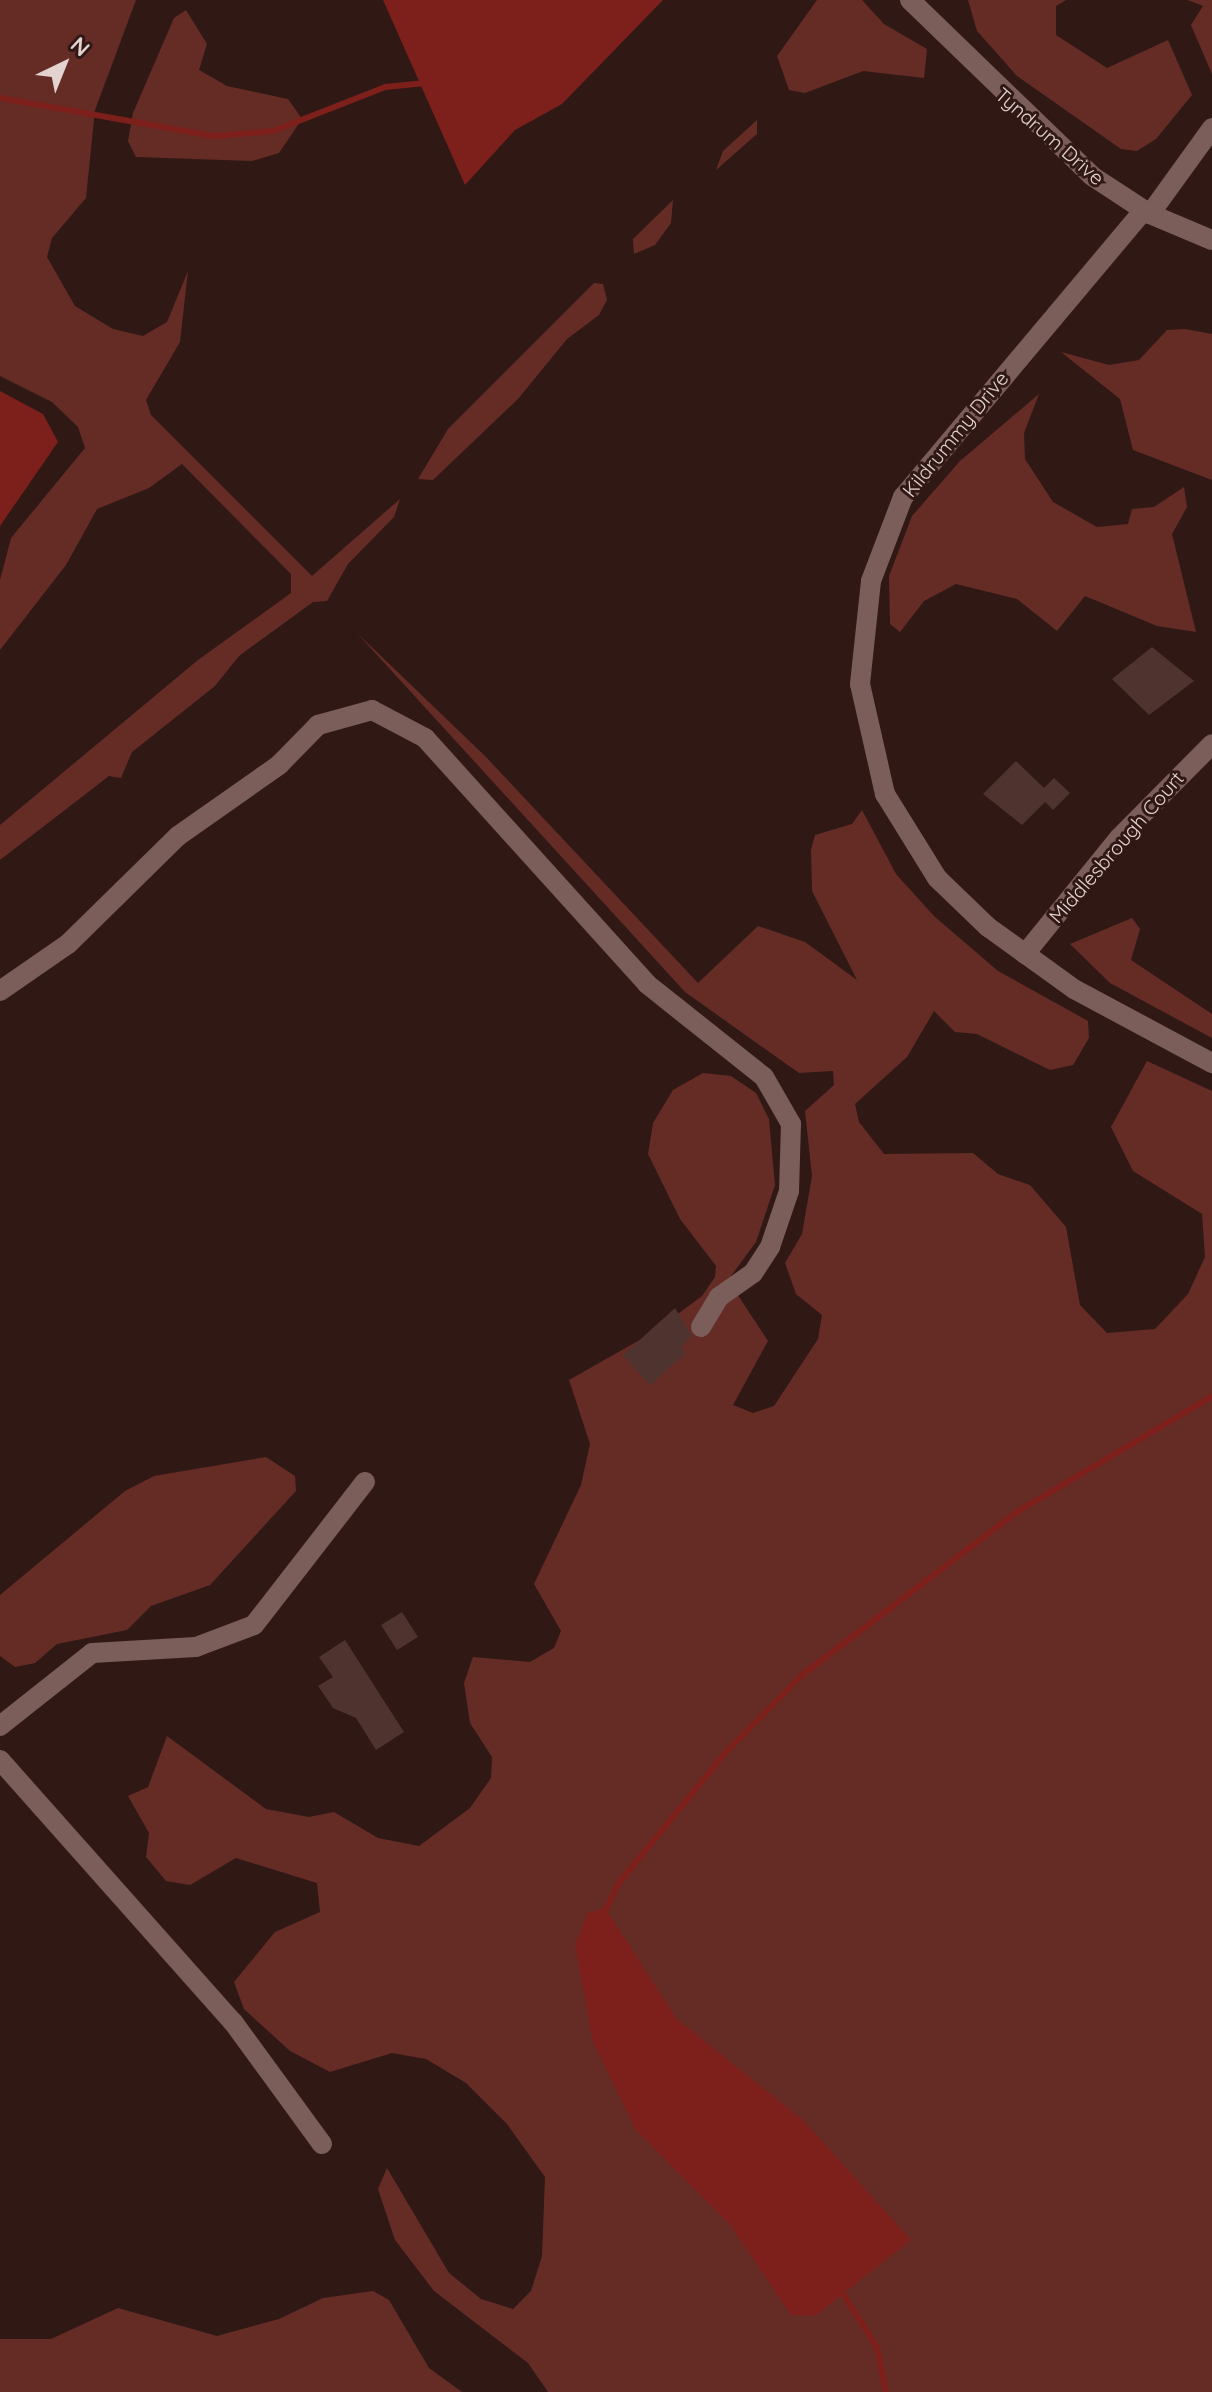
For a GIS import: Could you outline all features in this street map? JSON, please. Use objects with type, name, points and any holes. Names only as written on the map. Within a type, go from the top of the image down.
[{"type":"street","name":"Tyndrum Drive","points":[[910,0],[1049,140],[1147,212],[1212,240]]},
{"type":"street","name":"Kildrummy Drive","points":[[1212,128],[1147,212],[903,497],[878,556],[863,626],[864,707],[892,808],[937,878],[1025,954],[1122,1019],[1212,1063]]},
{"type":"street","points":[[0,991],[68,944],[178,836],[279,765],[318,725],[372,710],[425,738],[647,984],[764,1077],[791,1124],[789,1191],[770,1247],[753,1273],[719,1297],[701,1327]]},
{"type":"street","name":"Middlesbrough Court","points":[[1025,954],[1119,838],[1212,744]]},
{"type":"street","points":[[0,1726],[92,1653],[196,1647],[254,1625],[365,1482]]},
{"type":"street","points":[[0,1760],[233,2022],[322,2144]]},
{"type":"shaded area","points":[[0,0],[136,0],[95,110],[86,198],[52,238],[47,257],[75,306],[113,329],[143,336],[167,322],[188,271],[180,342],[146,400],[151,415],[312,576],[400,499],[394,517],[348,564],[327,601],[313,602],[239,656],[215,686],[132,752],[121,778],[109,776],[0,860],[0,825],[198,660],[291,593],[291,574],[182,464],[149,488],[97,509],[66,565],[0,650],[0,580],[11,538],[85,448],[78,427],[52,402],[0,376]]},
{"type":"shaded area","points":[[383,0],[663,0],[562,104],[515,130],[465,185]]},
{"type":"shaded area","points":[[817,0],[862,0],[884,24],[927,49],[924,78],[863,71],[805,93],[789,90],[777,56]]},
{"type":"shaded area","points":[[968,0],[1066,0],[1056,6],[1056,35],[1107,68],[1168,40],[1192,95],[1156,139],[1137,151],[1121,149],[1017,76],[977,31]]},
{"type":"shaded area","points":[[1188,0],[1212,0],[1212,74],[1191,25],[1203,6]]},
{"type":"shaded area","points":[[186,10],[207,44],[199,70],[227,86],[288,99],[302,119],[279,153],[252,161],[136,157],[128,141],[133,113],[174,18]]},
{"type":"shaded area","points":[[757,120],[757,134],[716,170],[723,151]]},
{"type":"shaded area","points":[[673,200],[671,223],[655,245],[634,254],[633,239]]},
{"type":"shaded area","points":[[594,283],[603,284],[607,300],[599,315],[567,339],[518,399],[433,480],[418,479],[448,429]]},
{"type":"shaded area","points":[[1185,329],[1212,334],[1212,480],[1133,450],[1120,399],[1061,352],[1109,365],[1139,360],[1167,330]]},
{"type":"shaded area","points":[[0,391],[43,414],[58,442],[0,526]]},
{"type":"shaded area","points":[[1039,394],[1024,433],[1025,459],[1053,502],[1097,527],[1128,524],[1132,509],[1154,507],[1184,487],[1187,507],[1172,534],[1196,632],[1157,626],[1085,596],[1057,631],[1017,599],[956,584],[924,601],[900,632],[890,624],[889,576],[912,516],[960,461]]},
{"type":"shaded area","points":[[357,633],[486,757],[698,983],[758,926],[805,942],[857,980],[812,891],[811,850],[815,835],[852,824],[862,810],[896,874],[934,916],[998,971],[1088,1021],[1089,1038],[1073,1065],[1050,1070],[977,1034],[955,1032],[934,1011],[907,1057],[855,1104],[859,1122],[884,1154],[973,1153],[998,1174],[1030,1185],[1066,1227],[1080,1305],[1107,1333],[1155,1329],[1188,1294],[1205,1257],[1202,1214],[1133,1171],[1111,1127],[1147,1061],[1212,1091],[1212,2392],[548,2392],[528,2363],[434,2291],[395,2240],[378,2189],[387,2168],[449,2273],[481,2299],[513,2309],[531,2291],[542,2256],[545,2177],[507,2124],[466,2083],[426,2059],[392,2053],[330,2072],[290,2051],[244,2009],[234,1982],[275,1932],[320,1912],[317,1883],[236,1858],[190,1885],[166,1881],[146,1857],[149,1833],[128,1796],[148,1787],[167,1736],[266,1809],[309,1817],[334,1812],[378,1838],[419,1846],[470,1808],[491,1778],[492,1757],[470,1723],[464,1683],[473,1657],[530,1662],[554,1648],[561,1631],[534,1584],[581,1485],[590,1444],[569,1380],[652,1333],[702,1296],[715,1277],[716,1266],[680,1219],[648,1154],[653,1123],[673,1090],[703,1073],[731,1076],[756,1093],[769,1119],[775,1185],[756,1242],[728,1280],[768,1341],[733,1405],[753,1413],[774,1406],[818,1339],[822,1315],[796,1294],[785,1263],[802,1234],[812,1176],[805,1111],[834,1085],[833,1071],[799,1073],[685,992]]},
{"type":"shaded area","points":[[1132,918],[1140,929],[1131,960],[1212,1014],[1212,1038],[1110,983],[1070,944]]},
{"type":"shaded area","points":[[266,1457],[295,1476],[296,1491],[210,1585],[151,1606],[127,1630],[57,1644],[35,1663],[15,1667],[0,1656],[0,1595],[125,1491],[154,1476]]},
{"type":"shaded area","points":[[605,1908],[677,2019],[803,2120],[911,2240],[815,2316],[791,2315],[730,2225],[636,2130],[593,2042],[575,1945],[588,1913]]},
{"type":"shaded area","points":[[373,2291],[389,2300],[429,2368],[462,2392],[0,2392],[0,2339],[51,2339],[118,2308],[217,2336],[279,2319],[323,2298]]},
{"type":"building","points":[[1152,647],[1194,681],[1149,715],[1112,679]]},
{"type":"building","points":[[1016,761],[1044,788],[1054,778],[1070,793],[1053,810],[1045,802],[1022,825],[983,794]]},
{"type":"building","points":[[675,1308],[692,1336],[680,1347],[686,1353],[650,1385],[623,1355]]},
{"type":"building","points":[[402,1612],[418,1637],[397,1650],[381,1625]]},
{"type":"building","points":[[345,1640],[404,1732],[376,1750],[356,1718],[333,1708],[318,1686],[333,1677],[319,1657]]},
{"type":"waterway","points":[[0,98],[214,136],[273,131],[385,87],[426,83]]},
{"type":"waterway","points":[[604,1913],[618,1884],[726,1752],[802,1675],[1017,1512],[1212,1396]]},
{"type":"waterway","points":[[839,2288],[877,2347],[886,2392]]}]
